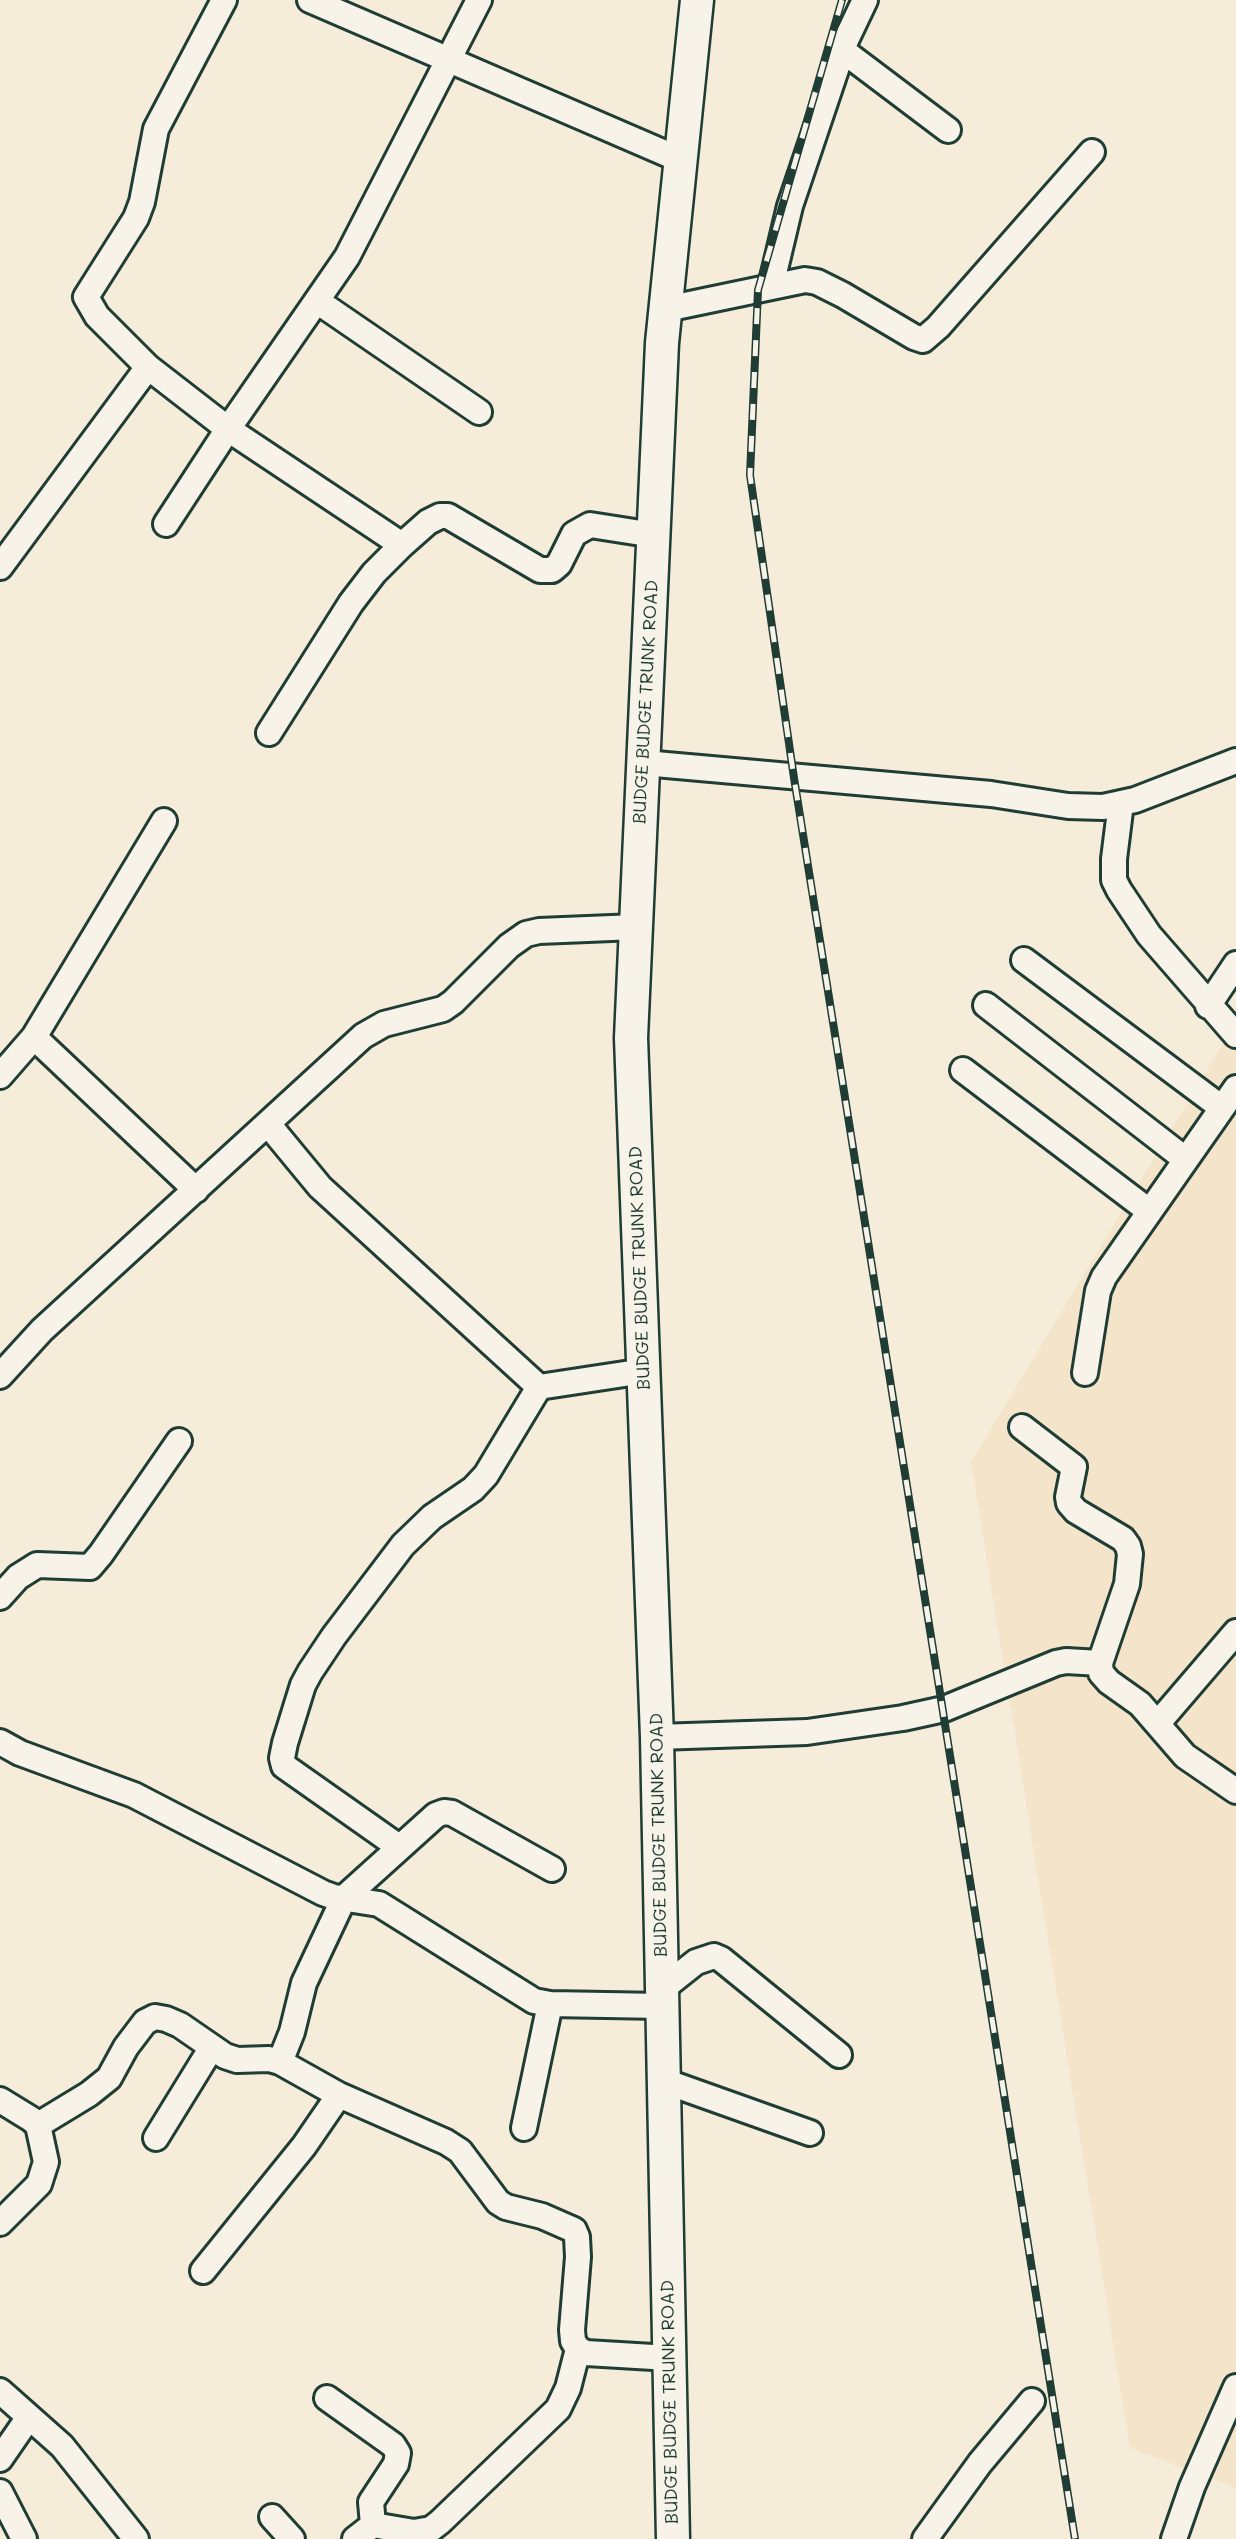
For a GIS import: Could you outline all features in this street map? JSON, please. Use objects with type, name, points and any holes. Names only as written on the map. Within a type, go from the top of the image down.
[{"type":"main road","name":"BUDGE BUDGE TRUNK ROAD","points":[[673,2539],[657,1737],[631,1038],[666,309],[697,0]]},
{"type":"street","points":[[224,0],[156,129],[142,202],[136,218],[86,297],[97,316],[148,367],[229,429],[402,545]]},
{"type":"street","points":[[310,0],[681,160]]},
{"type":"street","points":[[166,524],[347,257],[479,0]]},
{"type":"street","points":[[771,286],[790,206],[842,50],[865,0]]},
{"type":"street","points":[[842,50],[948,130]]},
{"type":"street","points":[[666,309],[805,280],[817,282],[843,295],[923,340],[938,327],[1092,152]]},
{"type":"street","points":[[317,301],[479,412]]},
{"type":"street","points":[[0,566],[148,367]]},
{"type":"street","points":[[269,733],[351,603],[374,573],[428,522],[440,516],[448,516],[540,570],[552,570],[559,564],[574,534],[590,525],[654,535]]},
{"type":"street","points":[[643,764],[991,794],[1068,806],[1102,807],[1121,803],[1236,761]]},
{"type":"street","points":[[1121,803],[1114,880],[1149,935],[1236,1035]]},
{"type":"street","points":[[0,1076],[34,1037],[164,821]]},
{"type":"street","points":[[0,1376],[42,1330],[363,1036],[384,1024],[443,1009],[509,946],[526,934],[539,931],[636,927]]},
{"type":"street","points":[[1024,960],[1222,1108]]},
{"type":"street","points":[[1208,1006],[1236,964]]},
{"type":"street","points":[[986,1005],[1185,1159]]},
{"type":"street","points":[[34,1037],[196,1190]]},
{"type":"street","points":[[963,1070],[1149,1211]]},
{"type":"street","points":[[1086,1373],[1098,1291],[1112,1263],[1236,1088]]},
{"type":"street","points":[[268,1124],[320,1187],[539,1387]]},
{"type":"street","points":[[539,1387],[644,1371]]},
{"type":"street","points":[[399,1847],[285,1766],[282,1758],[289,1731],[310,1672],[334,1636],[403,1545],[432,1517],[474,1489],[486,1475],[539,1387]]},
{"type":"street","points":[[1022,1427],[1074,1467],[1068,1497],[1069,1503],[1076,1511],[1123,1539],[1128,1546],[1130,1554],[1127,1584],[1100,1663],[1101,1673],[1140,1704],[1185,1756],[1236,1791]]},
{"type":"street","points":[[0,1597],[18,1577],[37,1565],[90,1567],[179,1441]]},
{"type":"street","points":[[1158,1723],[1236,1632]]},
{"type":"street","points":[[657,1737],[807,1732],[903,1718],[944,1709],[1056,1663],[1100,1663]]},
{"type":"street","points":[[0,1742],[20,1753],[134,1794],[323,1893],[379,1904],[534,2001],[550,2004],[662,1998],[696,1962],[714,1956],[839,2055]]},
{"type":"street","points":[[280,2062],[313,1960],[344,1898],[436,1815],[444,1812],[471,1822],[552,1869]]},
{"type":"street","points":[[524,2128],[550,2004]]},
{"type":"street","points":[[38,2125],[102,2085],[145,2021],[155,2017],[166,2019],[180,2025],[225,2056],[237,2060],[269,2059],[280,2062],[339,2095],[446,2142],[460,2151],[498,2203],[542,2216],[574,2230],[578,2257],[572,2330],[573,2341],[578,2349],[586,2353],[670,2358]]},
{"type":"street","points":[[156,2138],[212,2047]]},
{"type":"street","points":[[664,2081],[810,2133]]},
{"type":"street","points":[[203,2271],[304,2146],[339,2095]]},
{"type":"street","points":[[0,2099],[38,2125],[46,2162],[39,2184],[0,2223]]},
{"type":"street","points":[[327,2398],[393,2445],[398,2453],[396,2464],[371,2502],[364,2532],[414,2532],[430,2529],[558,2409],[568,2388],[578,2349]]},
{"type":"street","points":[[1174,2539],[1192,2487],[1236,2387]]},
{"type":"street","points":[[0,2391],[62,2446],[136,2539]]},
{"type":"street","points":[[925,2539],[980,2463],[1032,2401]]},
{"type":"street","points":[[0,2459],[29,2417]]},
{"type":"street","points":[[0,2492],[24,2539]]},
{"type":"street","points":[[272,2518],[292,2539]]},
{"type":"shaded area","points":[[1236,1022],[1236,2488],[1130,2448],[971,1462]]},
{"type":"railway","points":[[842,0],[758,290],[750,475],[794,778],[1075,2539]]}]
